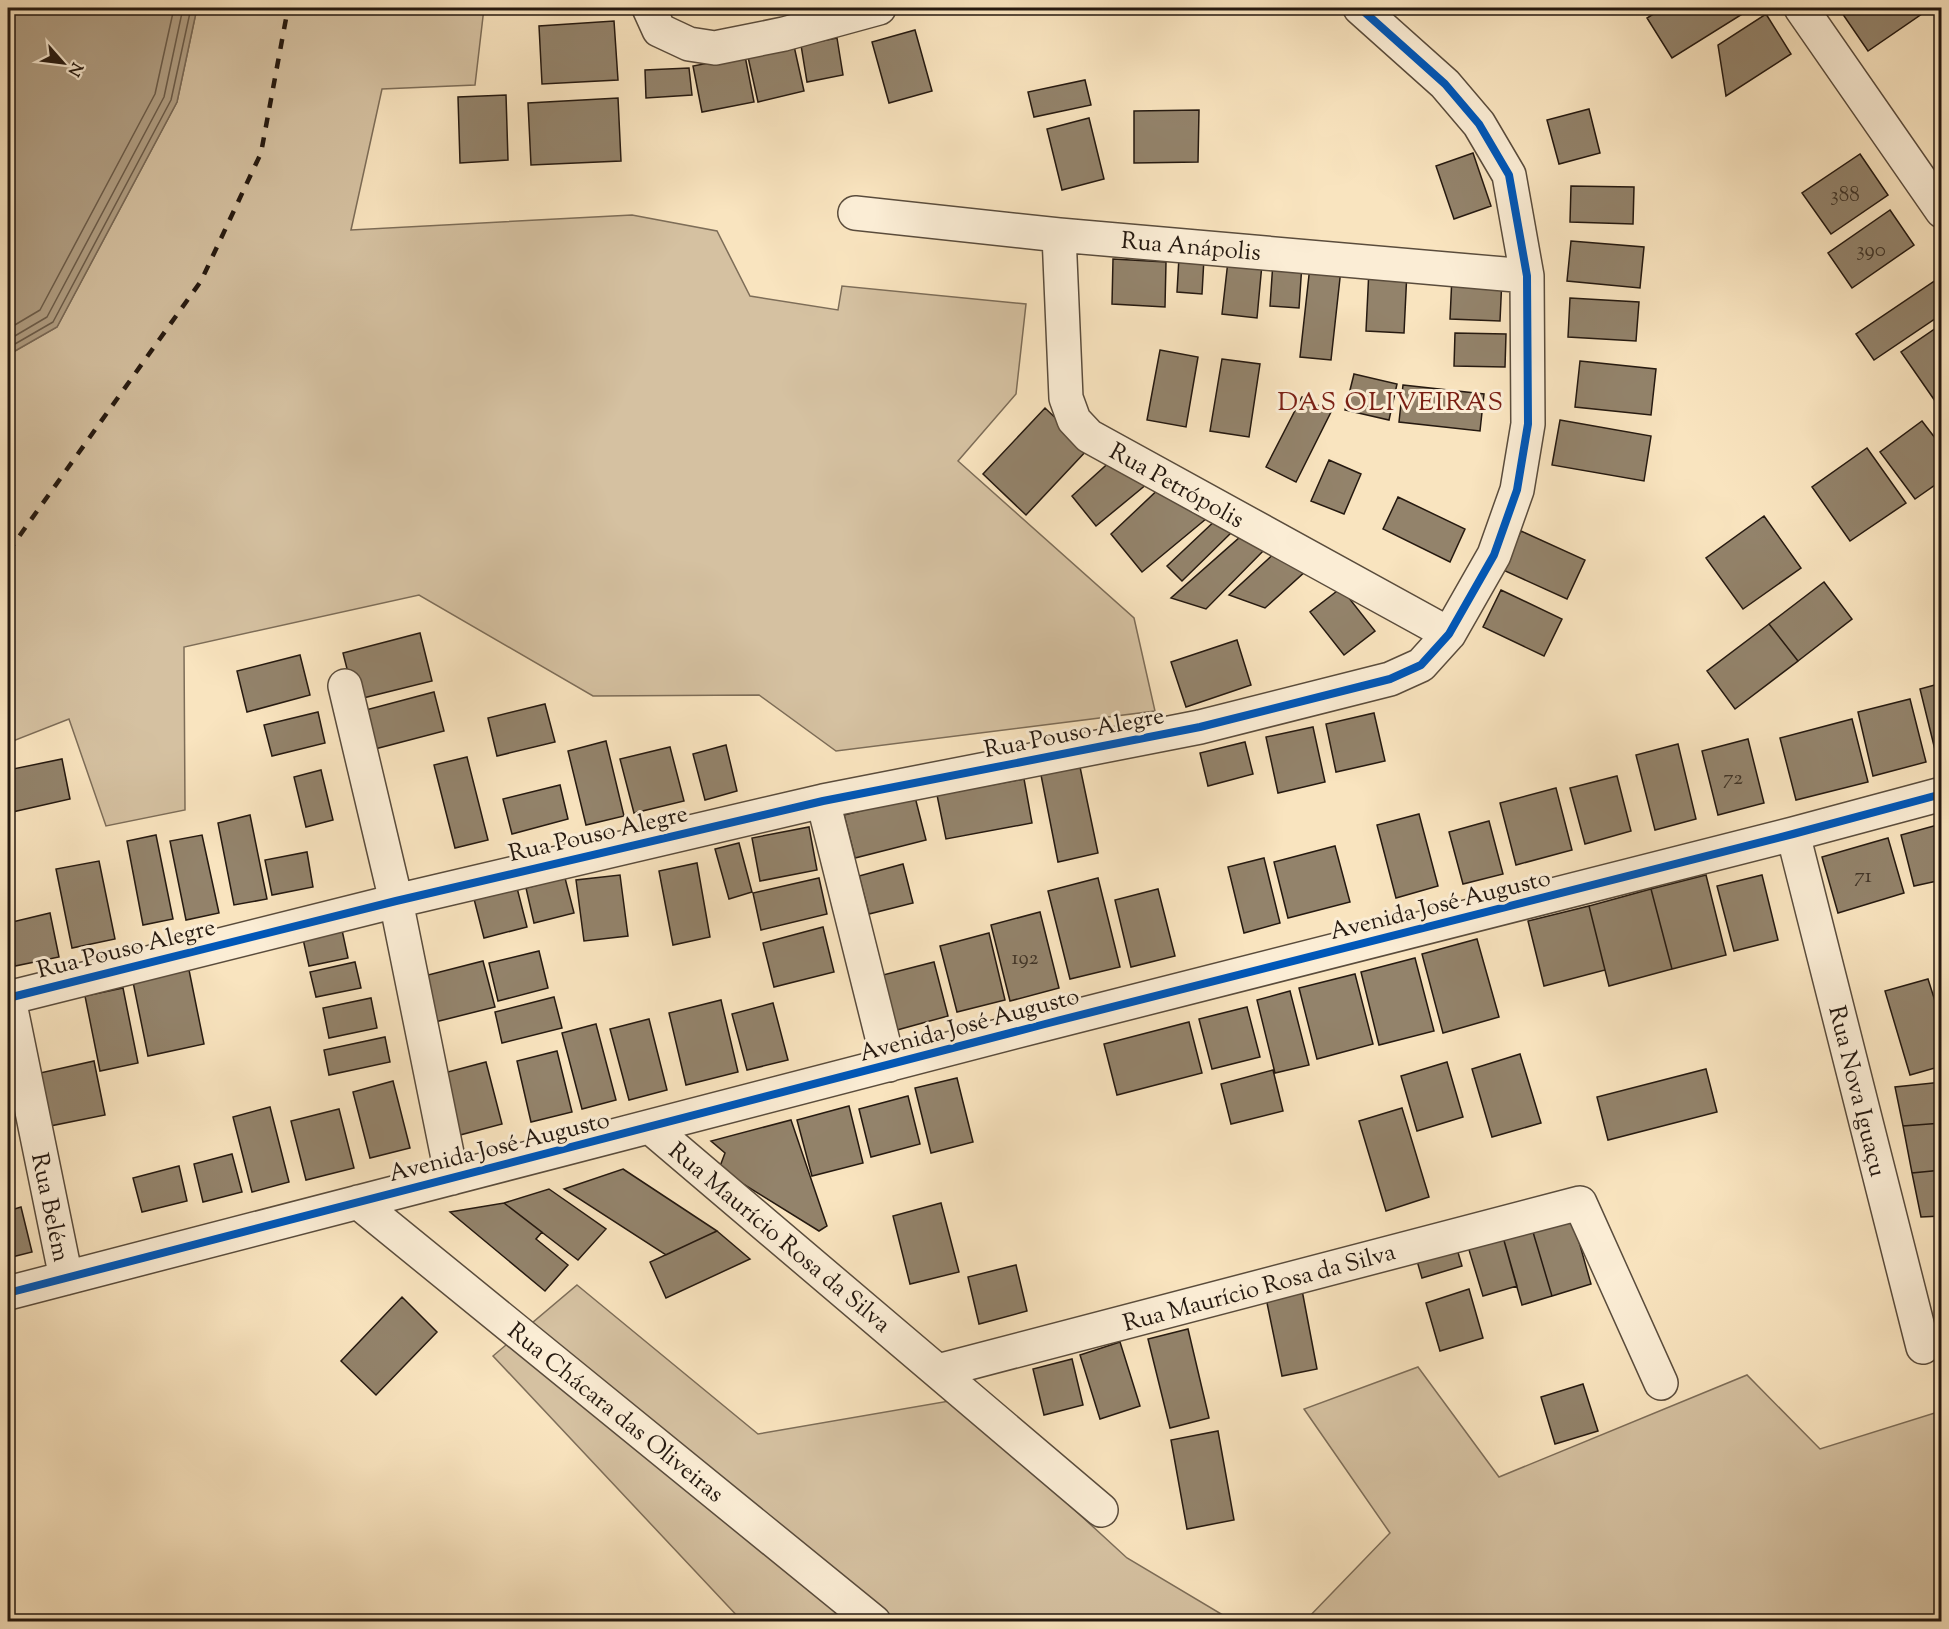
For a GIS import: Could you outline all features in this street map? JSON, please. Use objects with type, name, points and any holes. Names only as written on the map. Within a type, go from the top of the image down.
[{"type":"street","points":[[654,19],[689,44],[715,48],[789,20],[879,8]]},
{"type":"street","name":"Rua Pouso Alegre","points":[[8,997],[396,901],[823,801],[1200,728],[1390,679],[1420,665],[1449,634],[1494,555],[1517,490],[1528,424],[1527,276],[1509,176],[1479,124],[1445,84],[1360,8]]},
{"type":"street","points":[[1801,8],[1941,211]]},
{"type":"street","name":"Rua Anápolis","points":[[855,213],[1059,235],[1527,276]]},
{"type":"street","name":"Rua Petrópolis","points":[[1059,235],[1066,398],[1074,420],[1089,436],[1449,634]]},
{"type":"street","points":[[345,686],[396,901],[452,1178]]},
{"type":"street","name":"Avenida José Augusto","points":[[8,1293],[1941,794]]},
{"type":"street","points":[[823,801],[889,1065]]},
{"type":"street","name":"Rua Nova Iguaçu","points":[[1793,834],[1923,1347]]},
{"type":"street","name":"Rua Belém","points":[[8,997],[66,1278]]},
{"type":"street","name":"Rua Maurício Rosa da Silva","points":[[650,1127],[1101,1510]]},
{"type":"street","name":"Rua Chácara das Oliveiras","points":[[358,1202],[874,1622]]},
{"type":"street","name":"Rua Maurício Rosa da Silva","points":[[938,1371],[1581,1203],[1661,1383]]},
{"type":"shaded area","points":[[197,8],[484,8],[475,85],[382,89],[351,230],[632,215],[717,231],[750,296],[838,310],[842,286],[1026,304],[1016,394],[958,461],[1134,618],[1155,711],[836,751],[759,695],[593,696],[419,595],[184,647],[185,810],[106,826],[69,719],[8,743],[8,355],[57,327],[177,102]]},
{"type":"shaded area","points":[[577,1285],[758,1434],[955,1400],[1127,1558],[1233,1621],[742,1621],[493,1356]]},
{"type":"shaded area","points":[[1418,1367],[1499,1477],[1747,1375],[1820,1449],[1941,1411],[1941,1621],[1305,1621],[1390,1533],[1304,1409]]},
{"type":"water","points":[[8,8],[197,8],[177,102],[57,327],[8,355]]},
{"type":"building","points":[[1663,8],[1752,8],[1672,58],[1647,18]]},
{"type":"building","points":[[1850,8],[1929,9],[1868,51],[1842,13]]},
{"type":"building","points":[[1766,14],[1791,54],[1726,96],[1718,45]]},
{"type":"building","points":[[614,21],[618,80],[542,84],[539,26]]},
{"type":"building","points":[[915,30],[932,91],[889,103],[872,42]]},
{"type":"building","points":[[837,38],[843,75],[807,82],[801,45]]},
{"type":"building","points":[[794,46],[804,91],[758,102],[748,57]]},
{"type":"building","points":[[745,56],[754,102],[702,112],[693,66]]},
{"type":"building","points":[[689,68],[692,95],[646,98],[645,70]]},
{"type":"building","points":[[1085,80],[1091,105],[1034,117],[1028,92]]},
{"type":"building","points":[[506,95],[508,160],[460,163],[458,97]]},
{"type":"building","points":[[618,98],[621,161],[531,165],[528,103]]},
{"type":"building","points":[[1589,109],[1600,153],[1559,164],[1547,120]]},
{"type":"building","points":[[1199,110],[1198,162],[1134,163],[1134,111]]},
{"type":"building","points":[[1089,118],[1104,179],[1062,190],[1047,129]]},
{"type":"building","points":[[1473,153],[1491,206],[1454,219],[1436,166]]},
{"type":"building","points":[[1860,154],[1888,195],[1831,234],[1802,193]]},
{"type":"building","points":[[1571,186],[1634,187],[1633,224],[1570,222]]},
{"type":"building","points":[[1890,210],[1914,245],[1852,288],[1828,253]]},
{"type":"building","points":[[1571,241],[1644,247],[1640,288],[1567,281]]},
{"type":"building","points":[[1179,257],[1204,258],[1202,294],[1177,292]]},
{"type":"building","points":[[1113,259],[1166,262],[1165,307],[1112,304]]},
{"type":"building","points":[[1228,261],[1262,264],[1257,318],[1222,314]]},
{"type":"building","points":[[1273,262],[1302,264],[1299,308],[1270,306]]},
{"type":"building","points":[[1310,266],[1341,269],[1331,360],[1300,357]]},
{"type":"building","points":[[1369,269],[1407,271],[1404,333],[1366,331]]},
{"type":"building","points":[[1452,276],[1502,278],[1500,321],[1450,319]]},
{"type":"building","points":[[1942,276],[1942,314],[1874,360],[1856,334]]},
{"type":"building","points":[[1570,298],[1639,302],[1636,341],[1568,337]]},
{"type":"building","points":[[1942,324],[1942,411],[1901,352]]},
{"type":"building","points":[[1455,333],[1506,334],[1505,367],[1454,366]]},
{"type":"building","points":[[1160,350],[1198,357],[1186,427],[1147,420]]},
{"type":"building","points":[[1222,359],[1260,364],[1249,437],[1210,431]]},
{"type":"building","points":[[1580,361],[1656,369],[1651,415],[1575,407]]},
{"type":"building","points":[[1354,374],[1397,384],[1389,420],[1345,410]]},
{"type":"building","points":[[1403,385],[1484,394],[1480,431],[1399,422]]},
{"type":"building","points":[[1302,397],[1331,412],[1296,482],[1266,467]]},
{"type":"building","points":[[1045,408],[1088,449],[1026,515],[983,474]]},
{"type":"building","points":[[1560,420],[1651,436],[1644,481],[1552,465]]},
{"type":"building","points":[[1922,421],[1942,447],[1942,480],[1915,499],[1880,452]]},
{"type":"building","points":[[1867,448],[1906,503],[1850,541],[1812,487]]},
{"type":"building","points":[[1113,459],[1153,479],[1096,526],[1072,496]]},
{"type":"building","points":[[1329,460],[1361,474],[1344,514],[1311,501]]},
{"type":"building","points":[[1164,484],[1218,509],[1142,572],[1111,534]]},
{"type":"building","points":[[1398,497],[1465,529],[1450,562],[1383,529]]},
{"type":"building","points":[[1220,516],[1234,530],[1182,581],[1167,566]]},
{"type":"building","points":[[1764,516],[1801,568],[1743,609],[1706,558]]},
{"type":"building","points":[[1248,530],[1271,543],[1206,609],[1171,598]]},
{"type":"building","points":[[1521,531],[1585,560],[1567,599],[1503,570]]},
{"type":"building","points":[[1279,549],[1308,569],[1265,608],[1229,595]]},
{"type":"building","points":[[1824,582],[1852,619],[1798,661],[1769,624]]},
{"type":"building","points":[[1341,588],[1375,631],[1344,655],[1310,612]]},
{"type":"building","points":[[1501,590],[1562,619],[1544,656],[1483,627]]},
{"type":"building","points":[[1769,624],[1798,661],[1735,709],[1707,671]]},
{"type":"building","points":[[420,633],[432,681],[355,700],[343,653]]},
{"type":"building","points":[[1237,640],[1251,685],[1186,707],[1171,662]]},
{"type":"building","points":[[300,655],[310,695],[247,712],[237,671]]},
{"type":"building","points":[[1942,683],[1942,757],[1937,758],[1920,689]]},
{"type":"building","points":[[434,692],[444,731],[371,750],[362,711]]},
{"type":"building","points":[[1910,699],[1926,762],[1873,776],[1858,712]]},
{"type":"building","points":[[545,704],[555,742],[497,756],[488,718]]},
{"type":"building","points":[[318,712],[325,743],[272,756],[264,725]]},
{"type":"building","points":[[1374,713],[1385,761],[1336,772],[1326,724]]},
{"type":"building","points":[[1852,719],[1868,782],[1796,800],[1780,738]]},
{"type":"building","points":[[1313,727],[1325,782],[1278,793],[1266,737]]},
{"type":"building","points":[[1748,739],[1764,803],[1718,815],[1702,751]]},
{"type":"building","points":[[606,741],[624,816],[586,825],[568,751]]},
{"type":"building","points":[[1245,742],[1253,774],[1208,786],[1200,753]]},
{"type":"building","points":[[1678,744],[1696,819],[1655,830],[1636,755]]},
{"type":"building","points":[[726,745],[737,791],[705,800],[693,754]]},
{"type":"building","points":[[670,747],[684,801],[634,813],[620,759]]},
{"type":"building","points":[[467,757],[488,840],[455,848],[434,765]]},
{"type":"building","points":[[62,759],[70,799],[8,813],[8,770]]},
{"type":"building","points":[[1080,767],[1098,853],[1058,862],[1041,775]]},
{"type":"building","points":[[321,770],[333,820],[306,827],[294,777]]},
{"type":"building","points":[[1617,776],[1631,831],[1585,844],[1570,788]]},
{"type":"building","points":[[1024,779],[1032,823],[946,839],[937,795]]},
{"type":"building","points":[[560,785],[568,819],[512,834],[503,799]]},
{"type":"building","points":[[1556,788],[1572,850],[1516,865],[1500,803]]},
{"type":"building","points":[[915,797],[926,840],[855,858],[844,815]]},
{"type":"building","points":[[1419,814],[1438,886],[1396,898],[1377,825]]},
{"type":"building","points":[[250,815],[267,899],[234,905],[218,823]]},
{"type":"building","points":[[1489,821],[1503,874],[1463,884],[1449,832]]},
{"type":"building","points":[[1941,824],[1942,880],[1914,886],[1901,835]]},
{"type":"building","points":[[809,827],[817,870],[760,881],[752,838]]},
{"type":"building","points":[[156,835],[173,919],[143,925],[127,841]]},
{"type":"building","points":[[202,835],[219,913],[186,920],[170,841]]},
{"type":"building","points":[[1888,838],[1904,893],[1838,913],[1822,857]]},
{"type":"building","points":[[739,843],[752,892],[729,899],[715,849]]},
{"type":"building","points":[[1335,846],[1350,902],[1288,918],[1274,862]]},
{"type":"building","points":[[307,852],[313,887],[272,895],[265,860]]},
{"type":"building","points":[[1264,858],[1280,923],[1244,933],[1228,867]]},
{"type":"building","points":[[99,861],[115,939],[72,948],[56,869]]},
{"type":"building","points":[[697,863],[710,937],[673,945],[659,871]]},
{"type":"building","points":[[903,864],[913,903],[869,914],[859,876]]},
{"type":"building","points":[[620,875],[628,936],[584,941],[576,880]]},
{"type":"building","points":[[1706,875],[1726,955],[1672,969],[1651,889]]},
{"type":"building","points":[[1762,875],[1778,940],[1734,951],[1717,886]]},
{"type":"building","points":[[565,878],[574,913],[534,923],[526,888]]},
{"type":"building","points":[[819,878],[827,914],[761,930],[753,893]]},
{"type":"building","points":[[1098,878],[1120,967],[1070,979],[1048,891]]},
{"type":"building","points":[[516,884],[527,927],[484,938],[473,895]]},
{"type":"building","points":[[1158,889],[1175,956],[1131,967],[1115,900]]},
{"type":"building","points":[[1651,889],[1672,969],[1609,986],[1589,906]]},
{"type":"building","points":[[1589,906],[1605,970],[1544,986],[1528,921]]},
{"type":"building","points":[[1040,912],[1059,988],[1010,1001],[991,925]]},
{"type":"building","points":[[50,913],[59,957],[15,966],[8,923]]},
{"type":"building","points":[[823,927],[834,972],[774,987],[763,943]]},
{"type":"building","points":[[342,930],[348,958],[309,966],[303,939]]},
{"type":"building","points":[[989,933],[1005,1000],[957,1012],[940,946]]},
{"type":"building","points":[[1477,939],[1499,1017],[1443,1033],[1422,954]]},
{"type":"building","points":[[539,951],[548,988],[498,1001],[489,963]]},
{"type":"building","points":[[1415,958],[1434,1031],[1379,1045],[1361,972]]},
{"type":"building","points":[[483,961],[495,1007],[435,1022],[424,976]]},
{"type":"building","points":[[355,962],[361,988],[316,997],[310,972]]},
{"type":"building","points":[[934,962],[948,1016],[897,1030],[883,975]]},
{"type":"building","points":[[189,970],[204,1044],[148,1056],[133,982]]},
{"type":"building","points":[[1355,974],[1373,1044],[1317,1059],[1299,988]]},
{"type":"building","points":[[1928,979],[1942,1023],[1942,1066],[1910,1075],[1885,991]]},
{"type":"building","points":[[123,988],[138,1063],[100,1071],[85,996]]},
{"type":"building","points":[[1290,991],[1309,1065],[1275,1073],[1257,1000]]},
{"type":"building","points":[[554,997],[562,1028],[502,1043],[495,1012]]},
{"type":"building","points":[[371,998],[377,1028],[329,1038],[323,1008]]},
{"type":"building","points":[[721,1000],[738,1072],[686,1085],[669,1013]]},
{"type":"building","points":[[773,1003],[788,1060],[747,1070],[732,1014]]},
{"type":"building","points":[[1247,1007],[1260,1057],[1212,1069],[1199,1019]]},
{"type":"building","points":[[649,1019],[667,1090],[629,1100],[610,1029]]},
{"type":"building","points":[[1189,1022],[1202,1073],[1117,1095],[1104,1044]]},
{"type":"building","points":[[596,1024],[616,1100],[582,1109],[562,1033]]},
{"type":"building","points":[[385,1037],[390,1062],[329,1075],[324,1050]]},
{"type":"building","points":[[557,1051],[572,1112],[531,1122],[517,1061]]},
{"type":"building","points":[[1520,1054],[1541,1123],[1492,1137],[1472,1069]]},
{"type":"building","points":[[94,1061],[105,1115],[50,1126],[40,1073]]},
{"type":"building","points":[[486,1062],[502,1124],[460,1135],[444,1073]]},
{"type":"building","points":[[1447,1062],[1463,1117],[1417,1131],[1401,1076]]},
{"type":"building","points":[[1706,1069],[1717,1112],[1608,1140],[1597,1097]]},
{"type":"building","points":[[1273,1070],[1283,1111],[1231,1124],[1221,1084]]},
{"type":"building","points":[[957,1078],[973,1142],[931,1153],[915,1088]]},
{"type":"building","points":[[393,1081],[410,1148],[370,1158],[353,1092]]},
{"type":"building","points":[[1942,1082],[1942,1123],[1903,1126],[1895,1087]]},
{"type":"building","points":[[908,1096],[920,1144],[871,1157],[859,1109]]},
{"type":"building","points":[[849,1106],[863,1163],[812,1176],[797,1120]]},
{"type":"building","points":[[270,1107],[289,1182],[252,1192],[233,1117]]},
{"type":"building","points":[[1402,1108],[1429,1197],[1386,1211],[1359,1121]]},
{"type":"building","points":[[339,1109],[354,1168],[306,1180],[291,1121]]},
{"type":"building","points":[[791,1120],[827,1226],[819,1231],[719,1169],[725,1153],[711,1141]]},
{"type":"building","points":[[1942,1123],[1942,1170],[1912,1173],[1903,1126]]},
{"type":"building","points":[[232,1154],[242,1192],[203,1202],[194,1164]]},
{"type":"building","points":[[179,1166],[187,1201],[142,1212],[133,1178]]},
{"type":"building","points":[[623,1169],[717,1231],[666,1255],[564,1189]]},
{"type":"building","points":[[1942,1170],[1942,1216],[1921,1217],[1912,1173]]},
{"type":"building","points":[[549,1189],[606,1229],[578,1260],[504,1203]]},
{"type":"building","points":[[504,1203],[542,1232],[536,1239],[568,1265],[545,1291],[450,1212]]},
{"type":"building","points":[[941,1203],[959,1272],[910,1284],[893,1216]]},
{"type":"building","points":[[21,1207],[32,1252],[8,1258],[8,1211]]},
{"type":"building","points":[[1570,1210],[1591,1284],[1552,1296],[1530,1222]]},
{"type":"building","points":[[1530,1222],[1552,1296],[1522,1305],[1501,1230]]},
{"type":"building","points":[[1501,1230],[1517,1286],[1483,1296],[1466,1240]]},
{"type":"building","points":[[717,1231],[750,1259],[666,1298],[650,1262]]},
{"type":"building","points":[[1455,1242],[1462,1266],[1422,1278],[1415,1254]]},
{"type":"building","points":[[1016,1265],[1027,1311],[979,1324],[968,1277]]},
{"type":"building","points":[[1469,1289],[1483,1338],[1440,1351],[1426,1303]]},
{"type":"building","points":[[1302,1290],[1317,1369],[1282,1376],[1266,1298]]},
{"type":"building","points":[[402,1297],[437,1332],[376,1395],[341,1361]]},
{"type":"building","points":[[1188,1329],[1209,1418],[1170,1428],[1148,1339]]},
{"type":"building","points":[[1120,1342],[1140,1406],[1100,1419],[1080,1355]]},
{"type":"building","points":[[1072,1359],[1083,1405],[1044,1415],[1033,1369]]},
{"type":"building","points":[[1583,1384],[1598,1431],[1555,1444],[1541,1397]]},
{"type":"building","points":[[1218,1431],[1234,1520],[1187,1529],[1171,1440]]},
{"type":"railway","points":[[8,552],[201,281],[261,153],[288,8]]},
{"type":"cycle path","points":[[8,998],[396,901],[823,801],[1200,727],[1390,679],[1421,665],[1449,634],[1494,555],[1517,490],[1528,424],[1527,276],[1509,175],[1479,124],[1445,84],[1360,8]]},
{"type":"cycle path","points":[[8,1293],[1942,794]]},
{"type":"district","name":"DAS OLIVEIRAS","points":[[1391,401]]}]
